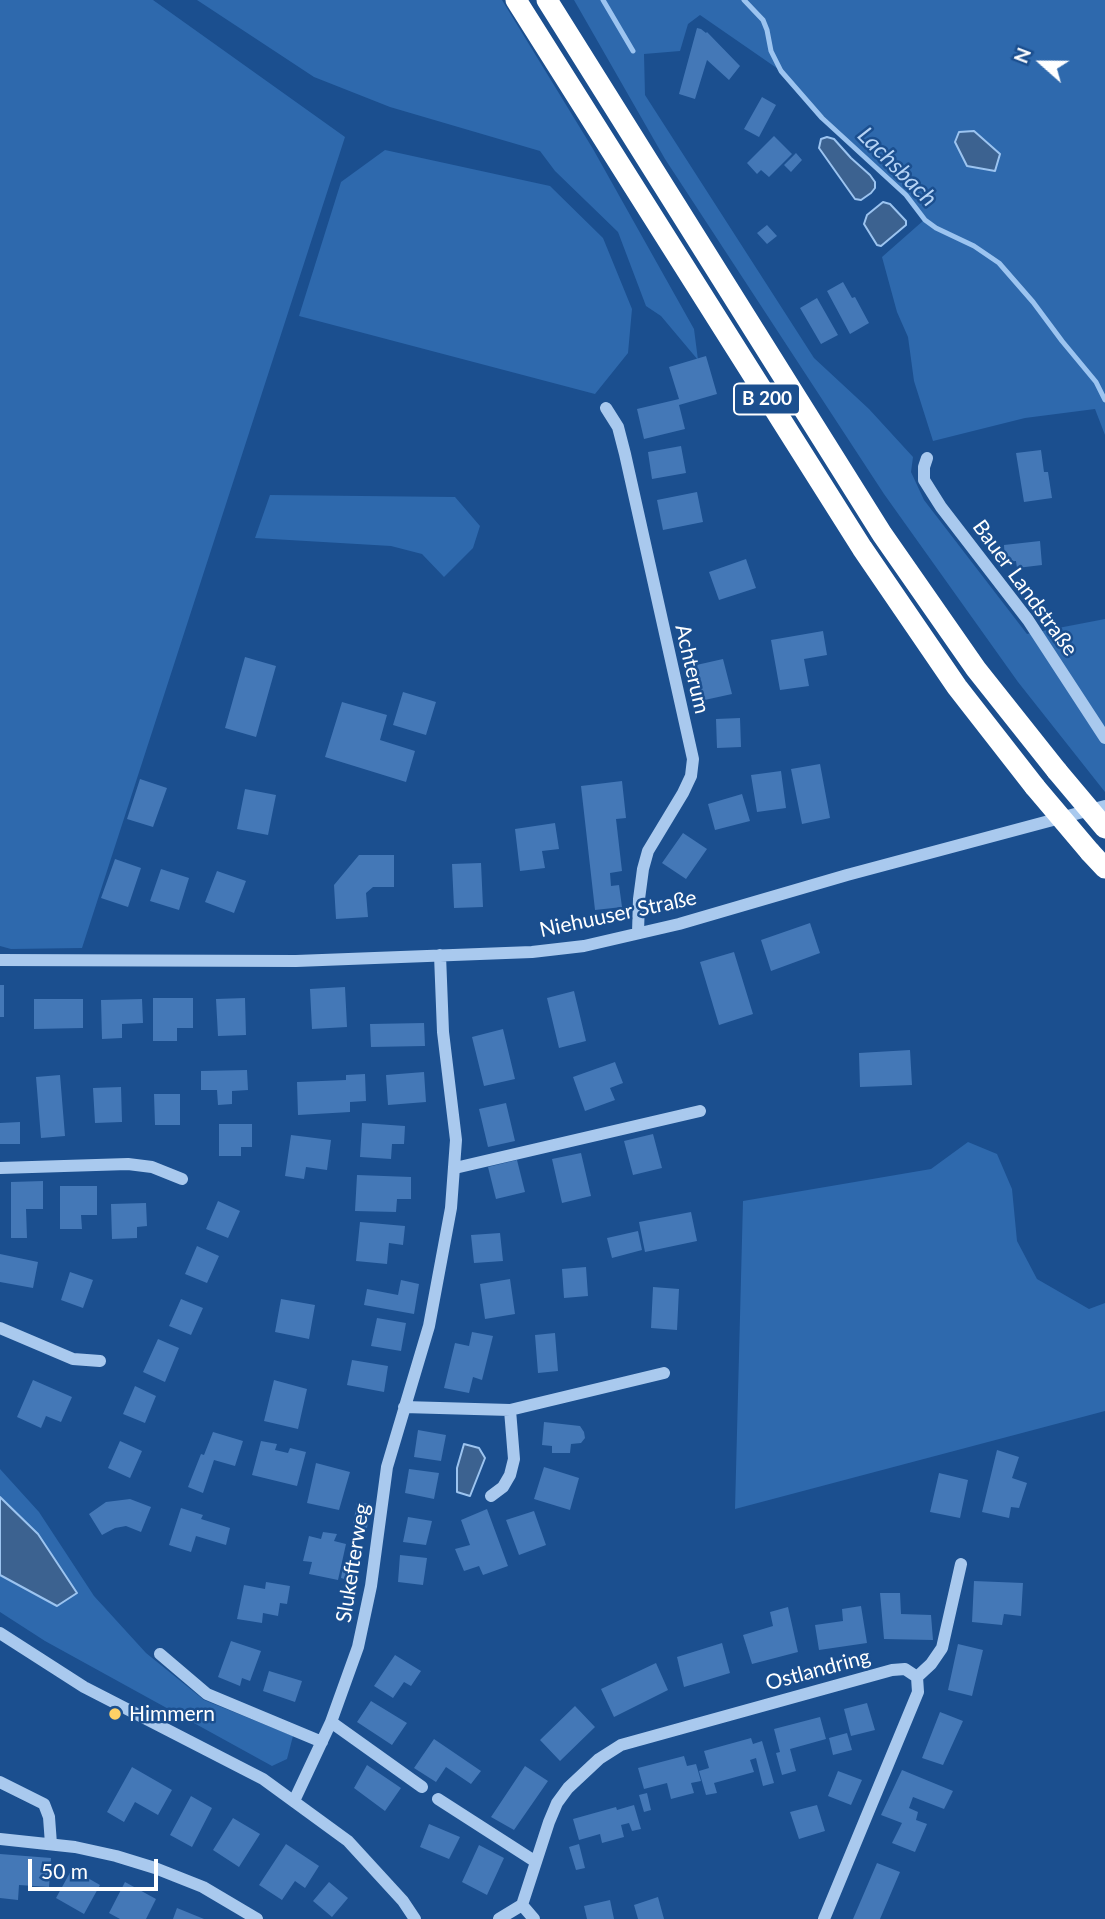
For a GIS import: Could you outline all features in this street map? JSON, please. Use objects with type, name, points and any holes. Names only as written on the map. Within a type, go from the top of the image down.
[{"type":"highway","name":"B 200","points":[[516,0],[862,548],[957,687],[1035,787],[1105,868]]},
{"type":"highway","name":"B 200","points":[[547,0],[882,534],[976,669],[1105,828]]},
{"type":"street","name":"Achterum","points":[[606,408],[618,427],[625,454],[694,759],[691,776],[683,793],[648,851],[639,899],[638,933]]},
{"type":"street","name":"Bauer Landstraße","points":[[927,458],[924,480],[941,507],[1028,620],[1105,738]]},
{"type":"street","name":"Niehuuser Straße","points":[[0,960],[296,961],[532,952],[584,946],[679,924],[847,875],[1104,806]]},
{"type":"street","name":"Slukefterweg","points":[[294,1801],[331,1722],[358,1647],[371,1586],[387,1468],[429,1326],[451,1208],[456,1140],[443,1032],[440,955]]},
{"type":"street","points":[[455,1168],[700,1111]]},
{"type":"street","points":[[0,1168],[128,1164],[152,1167],[182,1180]]},
{"type":"street","points":[[0,1328],[73,1359],[100,1361]]},
{"type":"street","points":[[404,1407],[510,1410],[664,1373]]},
{"type":"street","points":[[491,1496],[503,1488],[514,1459],[510,1410]]},
{"type":"street","points":[[824,1919],[918,1692],[917,1677],[931,1664],[942,1648],[961,1564]]},
{"type":"street","points":[[0,1633],[84,1687],[263,1779],[348,1842],[403,1900],[415,1919]]},
{"type":"street","points":[[160,1654],[207,1694],[322,1742]]},
{"type":"street","name":"Ostlandring","points":[[522,1905],[557,1803],[568,1788],[599,1759],[621,1745],[892,1670],[905,1669],[917,1677]]},
{"type":"street","points":[[331,1722],[422,1787]]},
{"type":"street","points":[[0,1782],[44,1804],[49,1817],[51,1844]]},
{"type":"street","points":[[438,1799],[536,1862]]},
{"type":"street","points":[[0,1839],[51,1844],[116,1856],[155,1868],[202,1887],[257,1919]]},
{"type":"street","points":[[499,1919],[522,1905],[534,1919]]},
{"type":"shaded area","points":[[0,0],[153,0],[345,137],[82,948],[11,949],[0,946]]},
{"type":"shaded area","points":[[197,0],[502,0],[593,149],[694,329],[698,360],[661,316],[646,306],[618,232],[555,171],[540,151],[390,107],[314,77]]},
{"type":"shaded area","points":[[574,0],[1105,0],[1105,435],[1095,409],[1025,418],[933,441],[914,381],[908,337],[897,312],[882,257],[924,220],[906,195],[822,118],[781,71],[700,15],[688,24],[680,51],[644,54],[645,95],[814,358],[869,409],[913,457],[911,472],[924,500],[1027,634],[1105,619],[1105,792],[1018,682],[884,494],[665,159]]},
{"type":"shaded area","points":[[974,131],[1000,154],[995,171],[967,166],[955,142],[959,132]]},
{"type":"shaded area","points":[[821,139],[834,139],[875,182],[875,188],[861,200],[855,199],[819,148]]},
{"type":"shaded area","points":[[385,150],[550,186],[603,238],[632,309],[628,353],[595,394],[299,316],[341,182]]},
{"type":"shaded area","points":[[883,202],[890,204],[906,221],[906,225],[881,246],[877,245],[864,224],[867,215]]},
{"type":"shaded area","points":[[270,495],[455,497],[480,526],[473,548],[444,577],[422,554],[391,546],[255,538]]},
{"type":"shaded area","points":[[968,1142],[997,1154],[1012,1189],[1017,1241],[1037,1279],[1089,1309],[1105,1303],[1105,1411],[735,1509],[743,1201],[931,1169]]},
{"type":"shaded area","points":[[464,1444],[479,1448],[485,1458],[470,1496],[457,1492],[457,1468]]},
{"type":"shaded area","points":[[0,1469],[39,1512],[94,1596],[146,1653],[204,1700],[293,1736],[287,1759],[272,1766],[45,1641],[0,1612]]},
{"type":"shaded area","points":[[0,1497],[38,1534],[77,1593],[57,1606],[0,1575]]},
{"type":"building","points":[[697,28],[707,32],[740,66],[729,80],[707,60],[695,99],[679,94]]},
{"type":"building","points":[[762,97],[776,105],[759,137],[744,129]]},
{"type":"building","points":[[774,136],[792,154],[769,177],[761,170],[757,174],[747,163]]},
{"type":"building","points":[[796,153],[802,160],[791,172],[784,165]]},
{"type":"building","points":[[767,225],[777,236],[767,244],[757,233]]},
{"type":"building","points":[[843,282],[852,298],[855,297],[869,323],[850,334],[827,291]]},
{"type":"building","points":[[817,298],[838,335],[821,344],[800,308]]},
{"type":"building","points":[[706,356],[717,394],[679,405],[685,429],[644,439],[637,409],[679,399],[669,367]]},
{"type":"building","points":[[681,446],[686,473],[652,479],[648,452]]},
{"type":"building","points":[[1041,450],[1052,498],[1024,502],[1016,453]]},
{"type":"building","points":[[697,492],[703,522],[663,530],[657,500]]},
{"type":"building","points":[[1040,541],[1042,565],[1017,568],[1016,561],[1005,562],[1004,545]]},
{"type":"building","points":[[746,559],[756,588],[719,600],[709,572]]},
{"type":"building","points":[[823,631],[827,655],[804,659],[809,686],[780,690],[771,640]]},
{"type":"building","points":[[245,657],[276,666],[256,737],[225,728]]},
{"type":"building","points":[[723,659],[732,694],[700,701],[692,666]]},
{"type":"building","points":[[403,692],[436,702],[426,735],[393,725]]},
{"type":"building","points":[[342,702],[387,715],[380,740],[415,751],[406,782],[325,757]]},
{"type":"building","points":[[740,718],[741,747],[717,748],[716,719]]},
{"type":"building","points":[[820,764],[830,818],[802,824],[791,769]]},
{"type":"building","points":[[781,771],[786,808],[757,812],[751,775]]},
{"type":"building","points":[[140,779],[167,788],[153,827],[127,819]]},
{"type":"building","points":[[622,781],[626,818],[616,819],[622,871],[610,873],[611,886],[619,885],[622,907],[595,910],[581,786]]},
{"type":"building","points":[[245,789],[276,795],[268,835],[237,829]]},
{"type":"building","points":[[742,794],[750,821],[715,830],[708,804]]},
{"type":"building","points":[[555,823],[559,849],[542,851],[545,868],[520,871],[515,829]]},
{"type":"building","points":[[683,833],[707,849],[686,879],[662,863]]},
{"type":"building","points":[[359,855],[394,855],[394,887],[373,887],[366,893],[368,917],[336,919],[334,885]]},
{"type":"building","points":[[115,859],[141,868],[128,907],[101,898]]},
{"type":"building","points":[[481,863],[483,907],[454,908],[452,864]]},
{"type":"building","points":[[161,869],[189,878],[179,910],[150,901]]},
{"type":"building","points":[[217,871],[246,881],[234,913],[205,902]]},
{"type":"building","points":[[810,923],[820,953],[771,971],[761,940]]},
{"type":"building","points":[[734,952],[753,1014],[719,1025],[700,962]]},
{"type":"building","points":[[0,985],[4,985],[4,1017],[0,1017]]},
{"type":"building","points":[[345,987],[347,1027],[312,1029],[310,989]]},
{"type":"building","points":[[574,991],[586,1041],[559,1048],[547,998]]},
{"type":"building","points":[[153,998],[193,998],[193,1028],[177,1028],[177,1041],[153,1041]]},
{"type":"building","points":[[245,998],[246,1035],[218,1036],[216,999]]},
{"type":"building","points":[[34,999],[83,999],[83,1028],[34,1029]]},
{"type":"building","points":[[142,999],[143,1023],[122,1024],[122,1038],[102,1039],[101,1000]]},
{"type":"building","points":[[424,1023],[425,1046],[371,1047],[370,1024]]},
{"type":"building","points":[[503,1029],[515,1079],[484,1086],[472,1037]]},
{"type":"building","points":[[910,1050],[912,1085],[860,1087],[859,1053]]},
{"type":"building","points":[[615,1062],[623,1083],[610,1088],[615,1100],[585,1111],[573,1077]]},
{"type":"building","points":[[247,1070],[248,1090],[232,1091],[232,1104],[218,1105],[217,1090],[201,1090],[201,1071]]},
{"type":"building","points":[[424,1072],[426,1102],[388,1105],[386,1075]]},
{"type":"building","points":[[365,1074],[366,1101],[350,1102],[350,1112],[298,1115],[297,1082],[346,1080],[346,1075]]},
{"type":"building","points":[[60,1075],[65,1136],[41,1138],[36,1077]]},
{"type":"building","points":[[121,1087],[122,1122],[95,1123],[93,1088]]},
{"type":"building","points":[[154,1094],[180,1094],[180,1125],[155,1125]]},
{"type":"building","points":[[506,1103],[515,1141],[488,1147],[479,1109]]},
{"type":"building","points":[[20,1122],[20,1144],[0,1144],[0,1123]]},
{"type":"building","points":[[362,1123],[405,1126],[404,1144],[392,1144],[391,1159],[360,1157]]},
{"type":"building","points":[[219,1124],[252,1124],[252,1147],[241,1147],[241,1156],[219,1156]]},
{"type":"building","points":[[653,1134],[662,1168],[633,1175],[624,1141]]},
{"type":"building","points":[[291,1135],[331,1140],[327,1170],[306,1167],[304,1179],[285,1176]]},
{"type":"building","points":[[581,1153],[591,1196],[562,1203],[552,1159]]},
{"type":"building","points":[[517,1160],[525,1192],[496,1199],[488,1167]]},
{"type":"building","points":[[357,1175],[411,1177],[411,1199],[397,1199],[396,1212],[355,1211]]},
{"type":"building","points":[[43,1181],[43,1209],[26,1209],[27,1238],[11,1238],[11,1182]]},
{"type":"building","points":[[60,1186],[97,1186],[97,1215],[81,1215],[82,1229],[60,1229]]},
{"type":"building","points":[[218,1201],[240,1211],[228,1238],[206,1229]]},
{"type":"building","points":[[146,1203],[147,1226],[137,1227],[137,1238],[112,1239],[111,1204]]},
{"type":"building","points":[[691,1212],[697,1241],[645,1252],[639,1222]]},
{"type":"building","points":[[360,1222],[405,1226],[403,1245],[389,1243],[387,1264],[356,1261]]},
{"type":"building","points":[[638,1231],[642,1250],[612,1258],[607,1238]]},
{"type":"building","points":[[500,1233],[503,1261],[474,1263],[471,1235]]},
{"type":"building","points":[[197,1246],[219,1256],[207,1283],[185,1274]]},
{"type":"building","points":[[0,1254],[38,1262],[33,1288],[0,1282]]},
{"type":"building","points":[[586,1267],[588,1296],[564,1298],[562,1269]]},
{"type":"building","points":[[70,1272],[93,1280],[83,1308],[61,1300]]},
{"type":"building","points":[[510,1279],[515,1314],[485,1319],[480,1284]]},
{"type":"building","points":[[401,1280],[419,1284],[414,1314],[364,1305],[367,1289],[398,1295]]},
{"type":"building","points":[[653,1287],[679,1289],[677,1330],[651,1328]]},
{"type":"building","points":[[181,1299],[203,1308],[191,1335],[169,1326]]},
{"type":"building","points":[[281,1299],[315,1305],[309,1339],[275,1332]]},
{"type":"building","points":[[377,1318],[406,1323],[401,1351],[371,1346]]},
{"type":"building","points":[[472,1332],[493,1336],[482,1380],[473,1377],[469,1393],[444,1388],[455,1343],[469,1346]]},
{"type":"building","points":[[555,1333],[558,1371],[538,1373],[535,1335]]},
{"type":"building","points":[[158,1339],[179,1348],[165,1382],[143,1372]]},
{"type":"building","points":[[352,1360],[388,1366],[384,1392],[347,1385]]},
{"type":"building","points":[[33,1380],[72,1397],[61,1422],[46,1416],[41,1428],[17,1417]]},
{"type":"building","points":[[274,1380],[307,1389],[298,1429],[264,1421]]},
{"type":"building","points":[[135,1386],[156,1396],[145,1423],[123,1414]]},
{"type":"building","points":[[544,1422],[580,1426],[585,1438],[581,1443],[571,1444],[570,1453],[552,1453],[552,1446],[542,1445]]},
{"type":"building","points":[[418,1430],[446,1435],[441,1461],[414,1457]]},
{"type":"building","points":[[213,1432],[243,1441],[235,1466],[214,1460],[203,1493],[188,1487]]},
{"type":"building","points":[[120,1441],[142,1451],[130,1478],[108,1468]]},
{"type":"building","points":[[261,1441],[277,1444],[275,1450],[288,1453],[290,1448],[306,1452],[297,1486],[252,1475]]},
{"type":"building","points":[[997,1450],[1019,1457],[1012,1478],[1027,1483],[1019,1508],[1011,1507],[1009,1518],[982,1512]]},
{"type":"building","points":[[316,1463],[350,1472],[339,1510],[307,1503]]},
{"type":"building","points":[[544,1467],[579,1478],[570,1510],[534,1499]]},
{"type":"building","points":[[409,1469],[439,1473],[434,1499],[405,1493]]},
{"type":"building","points":[[939,1473],[968,1480],[960,1518],[930,1512]]},
{"type":"building","points":[[130,1499],[151,1507],[141,1532],[126,1526],[102,1535],[89,1514],[106,1502]]},
{"type":"building","points":[[357,1502],[371,1504],[367,1528],[353,1525]]},
{"type":"building","points":[[181,1508],[203,1515],[201,1519],[230,1528],[226,1545],[196,1536],[191,1552],[169,1545]]},
{"type":"building","points":[[487,1509],[508,1566],[483,1575],[479,1566],[464,1571],[455,1549],[470,1545],[461,1520]]},
{"type":"building","points":[[534,1511],[546,1545],[519,1555],[506,1520]]},
{"type":"building","points":[[408,1517],[432,1521],[426,1545],[403,1542]]},
{"type":"building","points":[[323,1532],[337,1534],[334,1541],[346,1544],[338,1580],[309,1574],[312,1562],[303,1561],[309,1536],[321,1539]]},
{"type":"building","points":[[400,1555],[427,1558],[423,1585],[398,1582]]},
{"type":"building","points":[[344,1562],[356,1565],[352,1581],[341,1578]]},
{"type":"building","points":[[974,1581],[1023,1583],[1021,1616],[1004,1614],[1002,1625],[972,1622]]},
{"type":"building","points":[[266,1582],[290,1586],[287,1604],[280,1603],[278,1616],[263,1613],[262,1623],[237,1619],[244,1585],[265,1589]]},
{"type":"building","points":[[880,1593],[900,1593],[901,1614],[931,1615],[933,1640],[884,1639]]},
{"type":"building","points":[[861,1606],[867,1643],[819,1650],[815,1625],[843,1621],[842,1609]]},
{"type":"building","points":[[788,1607],[798,1652],[752,1664],[743,1635],[773,1626],[770,1612]]},
{"type":"building","points":[[231,1641],[261,1651],[250,1681],[242,1678],[240,1686],[218,1677]]},
{"type":"building","points":[[722,1643],[730,1673],[684,1687],[677,1657]]},
{"type":"building","points":[[958,1644],[983,1650],[972,1696],[948,1690]]},
{"type":"building","points":[[395,1655],[421,1671],[411,1686],[404,1682],[393,1698],[374,1686]]},
{"type":"building","points":[[656,1663],[668,1690],[614,1717],[601,1689]]},
{"type":"building","points":[[269,1671],[302,1681],[295,1702],[263,1691]]},
{"type":"building","points":[[371,1701],[407,1723],[392,1745],[357,1722]]},
{"type":"building","points":[[867,1703],[875,1730],[851,1736],[844,1709]]},
{"type":"building","points":[[575,1706],[595,1727],[560,1761],[540,1740]]},
{"type":"building","points":[[940,1712],[963,1721],[943,1765],[922,1758]]},
{"type":"building","points":[[820,1717],[826,1739],[790,1749],[796,1771],[782,1775],[776,1753],[780,1752],[774,1729]]},
{"type":"building","points":[[847,1733],[852,1750],[833,1755],[829,1738]]},
{"type":"building","points":[[751,1738],[753,1744],[762,1741],[774,1783],[763,1786],[756,1758],[750,1760],[754,1772],[714,1783],[717,1793],[706,1795],[699,1771],[709,1768],[704,1751]]},
{"type":"building","points":[[434,1739],[481,1771],[471,1784],[446,1767],[436,1782],[414,1768]]},
{"type":"building","points":[[684,1756],[687,1766],[696,1764],[701,1781],[691,1783],[694,1793],[671,1799],[667,1783],[644,1789],[638,1768]]},
{"type":"building","points":[[367,1765],[401,1788],[385,1811],[354,1788]]},
{"type":"building","points":[[525,1766],[548,1781],[514,1830],[491,1817]]},
{"type":"building","points":[[132,1767],[172,1790],[158,1815],[135,1802],[124,1822],[107,1812]]},
{"type":"building","points":[[902,1770],[953,1791],[944,1809],[913,1797],[909,1808],[918,1812],[916,1820],[927,1824],[915,1852],[892,1843],[902,1823],[881,1815]]},
{"type":"building","points":[[838,1771],[862,1780],[851,1805],[828,1796]]},
{"type":"building","points":[[647,1793],[651,1810],[644,1812],[639,1795]]},
{"type":"building","points":[[191,1796],[212,1808],[192,1847],[170,1835]]},
{"type":"building","points":[[634,1805],[641,1829],[632,1831],[629,1823],[621,1825],[624,1837],[602,1843],[600,1834],[579,1840],[573,1819]]},
{"type":"building","points":[[817,1805],[825,1831],[799,1839],[790,1812]]},
{"type":"building","points":[[233,1818],[260,1834],[239,1867],[213,1850]]},
{"type":"building","points":[[429,1824],[460,1837],[449,1859],[420,1847]]},
{"type":"building","points":[[286,1844],[319,1866],[305,1888],[295,1881],[282,1900],[259,1885]]},
{"type":"building","points":[[579,1844],[585,1868],[576,1870],[569,1847]]},
{"type":"building","points":[[479,1845],[504,1858],[487,1895],[462,1882]]},
{"type":"building","points":[[0,1854],[51,1858],[49,1887],[19,1885],[18,1900],[0,1898]]},
{"type":"building","points":[[877,1863],[900,1872],[880,1919],[853,1919]]},
{"type":"building","points":[[72,1869],[100,1885],[84,1914],[56,1898]]},
{"type":"building","points":[[125,1882],[156,1899],[146,1919],[120,1919],[109,1913]]},
{"type":"building","points":[[329,1882],[348,1898],[332,1917],[313,1901]]},
{"type":"building","points":[[658,1897],[664,1919],[638,1919],[634,1905]]},
{"type":"building","points":[[610,1900],[614,1919],[587,1919],[584,1906]]},
{"type":"building","points":[[177,1908],[204,1919],[173,1919]]},
{"type":"waterway","points":[[603,0],[633,51]]},
{"type":"waterway","name":"Lachsbach","points":[[744,0],[763,20],[771,51],[781,71],[822,118],[906,195],[925,220],[974,246],[999,263],[1096,382],[1105,400]]},
{"type":"place","name":"Himmern","points":[[115,1714]]}]
